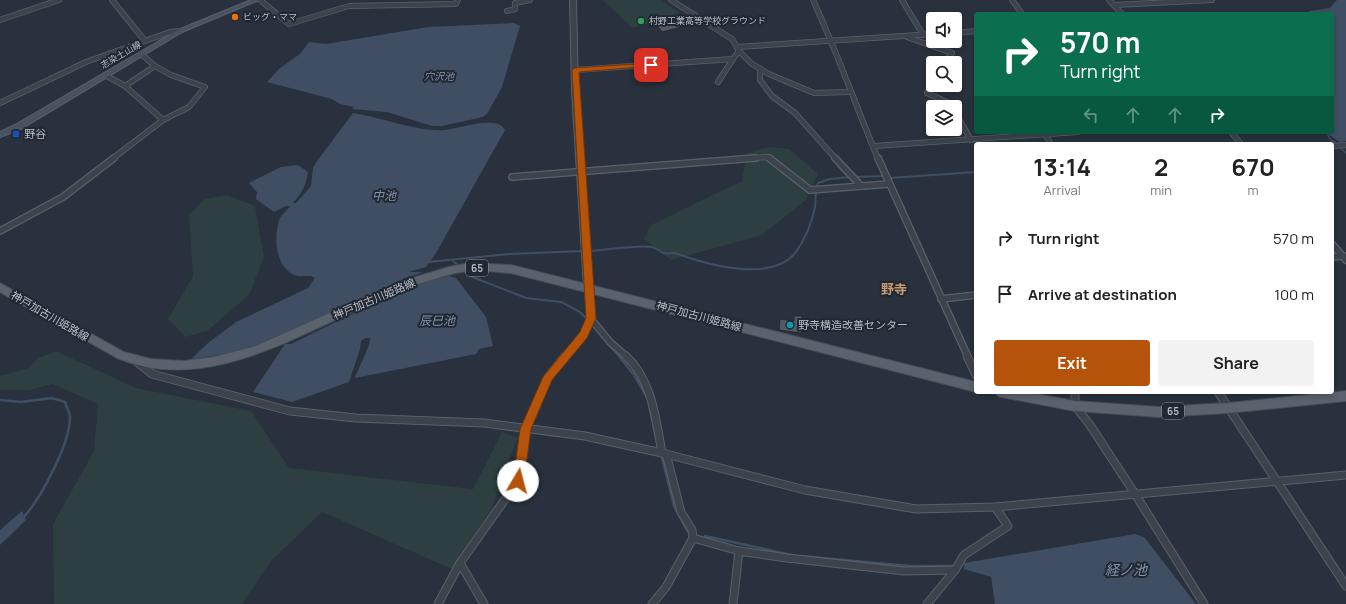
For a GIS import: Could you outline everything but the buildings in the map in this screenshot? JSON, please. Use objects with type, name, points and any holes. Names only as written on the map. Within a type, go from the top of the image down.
[{"type":"main road","name":"志染土山線","points":[[0,135],[18,127],[180,31],[256,0]]},
{"type":"main road","name":"神戸加古川姫路線","points":[[0,287],[109,350],[136,361],[163,364],[201,363],[238,357],[259,349],[402,285],[462,268],[511,269],[588,287],[974,386]]},
{"type":"main road","name":"65","points":[[1012,394],[1075,406],[1159,412],[1228,408],[1346,396]]},
{"type":"street","points":[[0,20],[59,0]]},
{"type":"street","points":[[112,0],[145,41]]},
{"type":"street","points":[[260,0],[289,24],[350,6],[456,4],[458,0]]},
{"type":"street","points":[[506,11],[515,9],[515,3],[530,0]]},
{"type":"street","points":[[438,604],[460,563],[518,481],[526,429],[548,377],[583,335],[591,318],[580,172],[572,0]]},
{"type":"street","points":[[671,0],[732,39],[738,49],[760,69],[769,74],[814,93],[850,92]]},
{"type":"street","points":[[813,0],[832,41],[850,92],[889,184],[974,371]]},
{"type":"street","points":[[902,0],[922,35]]},
{"type":"street","points":[[1012,0],[1021,12]]},
{"type":"street","points":[[1109,0],[1120,12]]},
{"type":"street","points":[[1114,5],[1212,0]]},
{"type":"street","points":[[0,103],[78,65],[170,32],[180,31]]},
{"type":"street","points":[[962,32],[974,31]]},
{"type":"street","points":[[738,49],[926,35]]},
{"type":"street","points":[[904,36],[952,53],[950,56]]},
{"type":"street","points":[[718,82],[738,49]]},
{"type":"street","points":[[0,231],[63,197],[163,120],[189,107],[205,87],[171,75],[155,66],[141,54]]},
{"type":"street","points":[[575,70],[733,59]]},
{"type":"street","points":[[125,86],[155,66]]},
{"type":"street","points":[[760,69],[760,80],[772,96],[795,113],[851,174],[860,186]]},
{"type":"street","points":[[105,75],[125,86],[163,120]]},
{"type":"street","points":[[928,92],[942,100]]},
{"type":"street","points":[[962,124],[971,140]]},
{"type":"street","points":[[874,146],[971,140],[1034,134]]},
{"type":"street","points":[[1233,134],[1239,142]]},
{"type":"street","points":[[1334,146],[1346,145]]},
{"type":"street","points":[[512,177],[768,157],[810,190],[889,184]]},
{"type":"street","points":[[1334,246],[1345,257]]},
{"type":"street","points":[[1334,257],[1345,257]]},
{"type":"street","points":[[941,299],[974,295]]},
{"type":"street","points":[[591,318],[610,342],[630,360],[647,387],[681,512],[692,530],[693,538],[666,587],[652,604]]},
{"type":"street","points":[[136,361],[152,374],[290,411],[356,418],[484,423],[585,436],[664,453],[805,490],[916,509],[995,507],[1276,480],[1346,475]]},
{"type":"street","points":[[1075,394],[1075,406],[1090,425],[1135,494],[1204,604]]},
{"type":"street","points":[[1219,394],[1346,586]]},
{"type":"street","points":[[927,604],[955,570],[964,555],[1008,526],[995,507]]},
{"type":"street","points":[[693,538],[739,551],[904,571],[955,570]]},
{"type":"street","points":[[733,604],[739,551]]},
{"type":"street","points":[[460,563],[484,604]]},
{"type":"shaded area","name":"村野工業高等学校グラウンド","points":[[602,0],[661,0],[680,13],[633,28]]},
{"type":"shaded area","points":[[769,147],[789,149],[818,174],[806,200],[762,235],[671,260],[644,239],[651,225],[742,181],[747,153]]},
{"type":"shaded area","points":[[227,195],[255,206],[264,257],[249,295],[207,331],[185,337],[168,319],[193,276],[189,215],[204,199]]},
{"type":"shaded area","points":[[56,351],[136,388],[251,411],[289,468],[473,489],[502,432],[518,438],[492,508],[452,569],[322,512],[271,561],[242,604],[54,604],[53,524],[94,451],[98,404],[53,384],[30,390],[0,390],[0,376],[29,368],[38,358]]},
{"type":"water","points":[[1337,0],[1346,0],[1346,141],[1340,142],[1328,134],[1334,134],[1334,12],[1309,12],[1330,8]]},
{"type":"water","name":"穴沢池","points":[[514,23],[520,26],[502,87],[487,114],[483,117],[442,126],[432,126],[387,112],[352,109],[354,107],[340,104],[332,99],[267,82],[279,69],[300,54],[309,42],[326,44],[428,27]]},
{"type":"water","name":"中池","points":[[353,113],[423,129],[444,130],[477,124],[494,123],[501,125],[505,130],[436,253],[426,267],[408,272],[423,272],[406,278],[328,316],[274,339],[219,355],[191,359],[208,343],[236,322],[308,288],[315,278],[310,276],[294,275],[283,265],[279,257],[276,241],[278,225],[281,216],[290,206],[286,206],[274,212],[256,199],[257,192],[249,183],[281,167],[298,165],[308,172],[303,189],[293,203],[296,203],[311,186],[313,168],[317,161]]},
{"type":"water","name":"辰巳池","points":[[449,276],[456,278],[486,317],[493,346],[479,349],[476,354],[355,378],[370,341],[370,338],[365,338],[361,341],[360,349],[349,382],[292,402],[253,392],[285,344],[291,344],[407,287]]},
{"type":"water","points":[[22,511],[26,520],[0,545],[0,530]]},
{"type":"water","name":"経ノ池","points":[[1135,534],[1144,537],[1196,604],[995,604],[991,577],[964,569],[964,563]]},
{"type":"waterway","points":[[1328,134],[1329,138],[1334,142]]},
{"type":"waterway","points":[[1340,147],[1346,153]]},
{"type":"waterway","points":[[890,178],[974,172]]},
{"type":"waterway","points":[[854,177],[884,176]]},
{"type":"waterway","points":[[588,251],[630,247],[652,247],[663,253],[676,253],[706,263],[739,269],[772,267],[785,261],[796,252],[802,242],[814,213],[818,183],[830,179],[850,177]]},
{"type":"waterway","points":[[428,262],[509,254],[583,251]]},
{"type":"waterway","points":[[452,260],[460,267]]},
{"type":"waterway","points":[[463,270],[470,276],[526,298],[561,302],[580,312],[589,321]]},
{"type":"waterway","points":[[599,332],[606,341]]},
{"type":"waterway","points":[[609,345],[620,357]]},
{"type":"waterway","points":[[619,356],[634,375],[646,396]]},
{"type":"waterway","points":[[0,400],[21,402],[52,398],[65,402],[70,415],[69,428],[60,456],[38,498],[23,518]]},
{"type":"waterway","points":[[649,405],[656,438]]},
{"type":"waterway","points":[[661,454],[674,506],[688,532]]},
{"type":"waterway","points":[[705,536],[792,555]]},
{"type":"waterway","points":[[800,556],[910,566],[953,566]]},
{"type":"place","name":"ビッグ・ママ","points":[[235,17]]},
{"type":"place","name":"村野工業高等学校グラウンド","points":[[641,21]]},
{"type":"place","name":"野谷","points":[[16,134]]},
{"type":"place","name":"野寺構造改善センター","points":[[790,325]]},
{"type":"district","name":"野寺","points":[[894,289]]},
{"type":"route","points":[[518,481],[526,429],[548,377],[583,335],[591,318],[580,172],[575,70],[651,65]]}]
